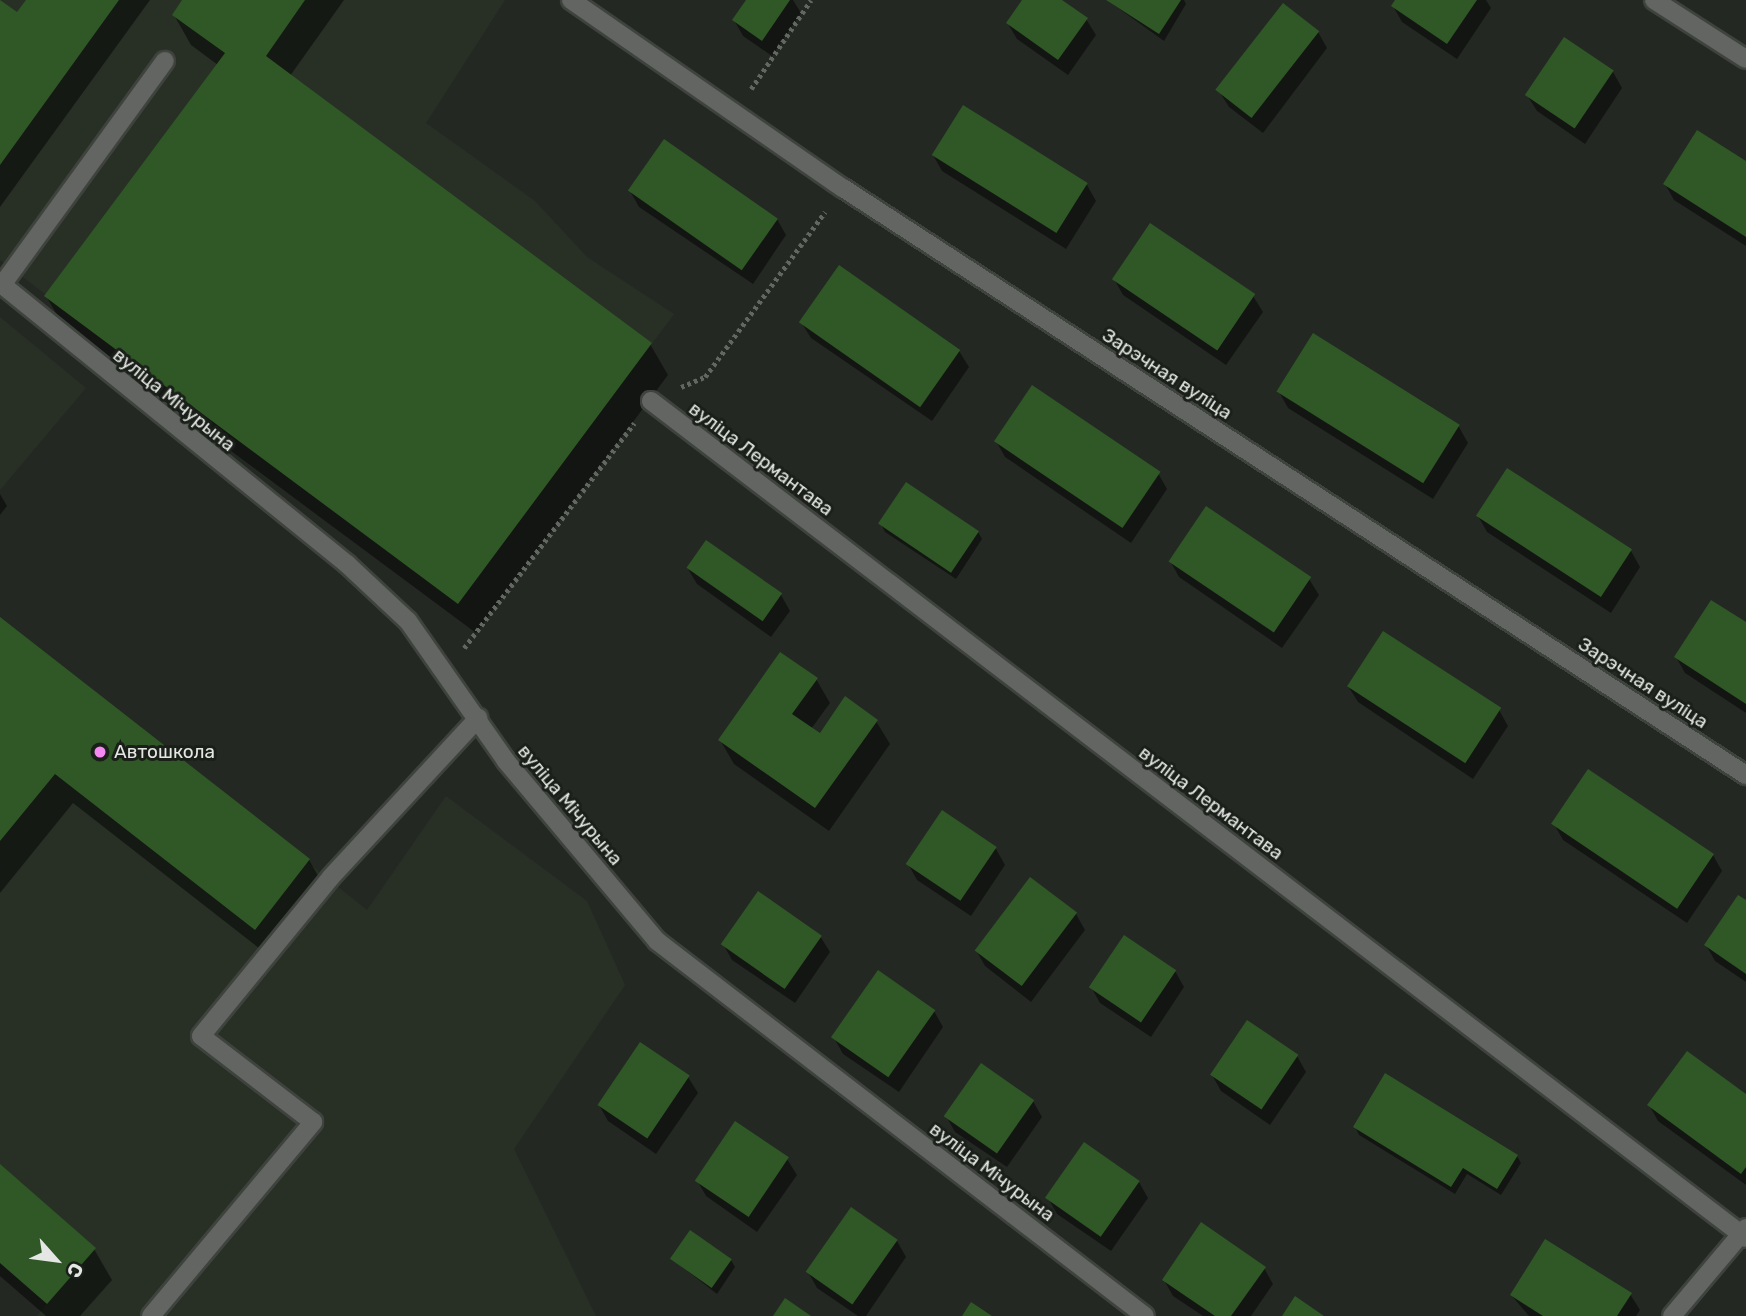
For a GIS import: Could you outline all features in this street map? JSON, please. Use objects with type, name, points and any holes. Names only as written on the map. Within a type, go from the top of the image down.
[{"type":"street","name":"Зарэчная вуліца","points":[[571,0],[854,196],[1746,775]]},
{"type":"street","points":[[1654,0],[1746,59]]},
{"type":"street","points":[[1,284],[165,61]]},
{"type":"street","name":"вуліца Мічурына","points":[[1,284],[346,564],[408,621],[506,761],[657,942],[1145,1316]]},
{"type":"street","name":"вуліца Лермантава","points":[[651,401],[1744,1233]]},
{"type":"street","points":[[151,1316],[313,1122],[201,1036],[331,877],[478,718]]},
{"type":"street","points":[[1672,1316],[1744,1233]]},
{"type":"path","points":[[738,115],[762,69],[811,0]]},
{"type":"shaded area","points":[[0,0],[505,0],[426,123],[535,201],[587,257],[674,314],[458,604],[0,260]]},
{"type":"shaded area","points":[[0,317],[86,388],[0,490]]},
{"type":"shaded area","points":[[0,617],[367,910],[446,796],[587,901],[625,985],[514,1149],[596,1316],[37,1316],[47,1303],[0,1263]]},
{"type":"building","points":[[0,0],[17,12],[26,0],[119,0],[0,165]]},
{"type":"building","points":[[182,0],[305,0],[266,56],[652,343],[458,604],[44,296],[225,53],[172,15]]},
{"type":"building","points":[[746,0],[790,0],[762,41],[732,20]]},
{"type":"building","points":[[1022,0],[1062,0],[1088,18],[1058,60],[1006,23]]},
{"type":"building","points":[[1106,0],[1181,0],[1159,34]]},
{"type":"building","points":[[1395,0],[1477,0],[1447,44],[1391,6]]},
{"type":"building","points":[[1283,3],[1319,31],[1252,118],[1215,90]]},
{"type":"building","points":[[1564,37],[1614,71],[1575,129],[1525,95]]},
{"type":"building","points":[[963,105],[1088,183],[1056,233],[932,155]]},
{"type":"building","points":[[1697,130],[1746,161],[1746,237],[1663,184]]},
{"type":"building","points":[[664,139],[778,219],[742,270],[628,191]]},
{"type":"building","points":[[1150,223],[1255,294],[1217,350],[1112,279]]},
{"type":"building","points":[[839,265],[960,350],[920,407],[799,322]]},
{"type":"building","points":[[1313,333],[1460,425],[1423,483],[1276,392]]},
{"type":"building","points":[[1032,385],[1161,472],[1122,528],[994,441]]},
{"type":"building","points":[[1507,468],[1632,549],[1601,597],[1476,516]]},
{"type":"building","points":[[906,482],[979,531],[951,573],[878,523]]},
{"type":"building","points":[[1206,506],[1311,577],[1274,633],[1169,562]]},
{"type":"building","points":[[706,540],[782,593],[763,621],[686,568]]},
{"type":"building","points":[[1711,600],[1746,622],[1746,704],[1674,657]]},
{"type":"building","name":"Автошкола","points":[[0,617],[310,859],[255,930],[55,774],[0,841]]},
{"type":"building","points":[[1383,631],[1501,708],[1465,763],[1347,686]]},
{"type":"building","points":[[780,652],[818,678],[792,714],[820,733],[845,696],[878,720],[815,808],[718,740]]},
{"type":"building","points":[[1588,769],[1714,854],[1677,909],[1551,824]]},
{"type":"building","points":[[942,810],[997,847],[960,901],[906,864]]},
{"type":"building","points":[[1030,877],[1077,913],[1022,986],[975,950]]},
{"type":"building","points":[[758,891],[822,936],[785,989],[721,944]]},
{"type":"building","points":[[1738,895],[1746,900],[1746,974],[1704,945]]},
{"type":"building","points":[[1124,935],[1176,970],[1141,1022],[1089,987]]},
{"type":"building","points":[[878,970],[935,1010],[888,1077],[831,1037]]},
{"type":"building","points":[[1247,1020],[1298,1055],[1261,1109],[1210,1075]]},
{"type":"building","points":[[640,1042],[690,1076],[647,1139],[598,1105]]},
{"type":"building","points":[[1687,1051],[1746,1094],[1746,1167],[1741,1174],[1647,1105]]},
{"type":"building","points":[[981,1063],[1034,1100],[997,1154],[944,1116]]},
{"type":"building","points":[[1385,1073],[1518,1155],[1497,1189],[1463,1168],[1451,1187],[1353,1127]]},
{"type":"building","points":[[735,1121],[789,1157],[749,1217],[695,1181]]},
{"type":"building","points":[[1084,1142],[1140,1181],[1101,1237],[1045,1198]]},
{"type":"building","points":[[0,1164],[96,1248],[47,1304],[0,1263]]},
{"type":"building","points":[[851,1207],[898,1240],[852,1304],[806,1272]]},
{"type":"building","points":[[1201,1222],[1266,1267],[1231,1316],[1215,1316],[1162,1280]]},
{"type":"building","points":[[690,1230],[732,1259],[712,1288],[670,1259]]},
{"type":"building","points":[[1545,1239],[1632,1293],[1617,1316],[1543,1316],[1510,1295]]},
{"type":"building","points":[[1295,1296],[1324,1316],[1282,1316]]},
{"type":"building","points":[[785,1298],[811,1316],[773,1316]]},
{"type":"building","points":[[971,1302],[992,1316],[962,1316]]},
{"type":"place","name":"Автошкола","points":[[100,752]]}]
